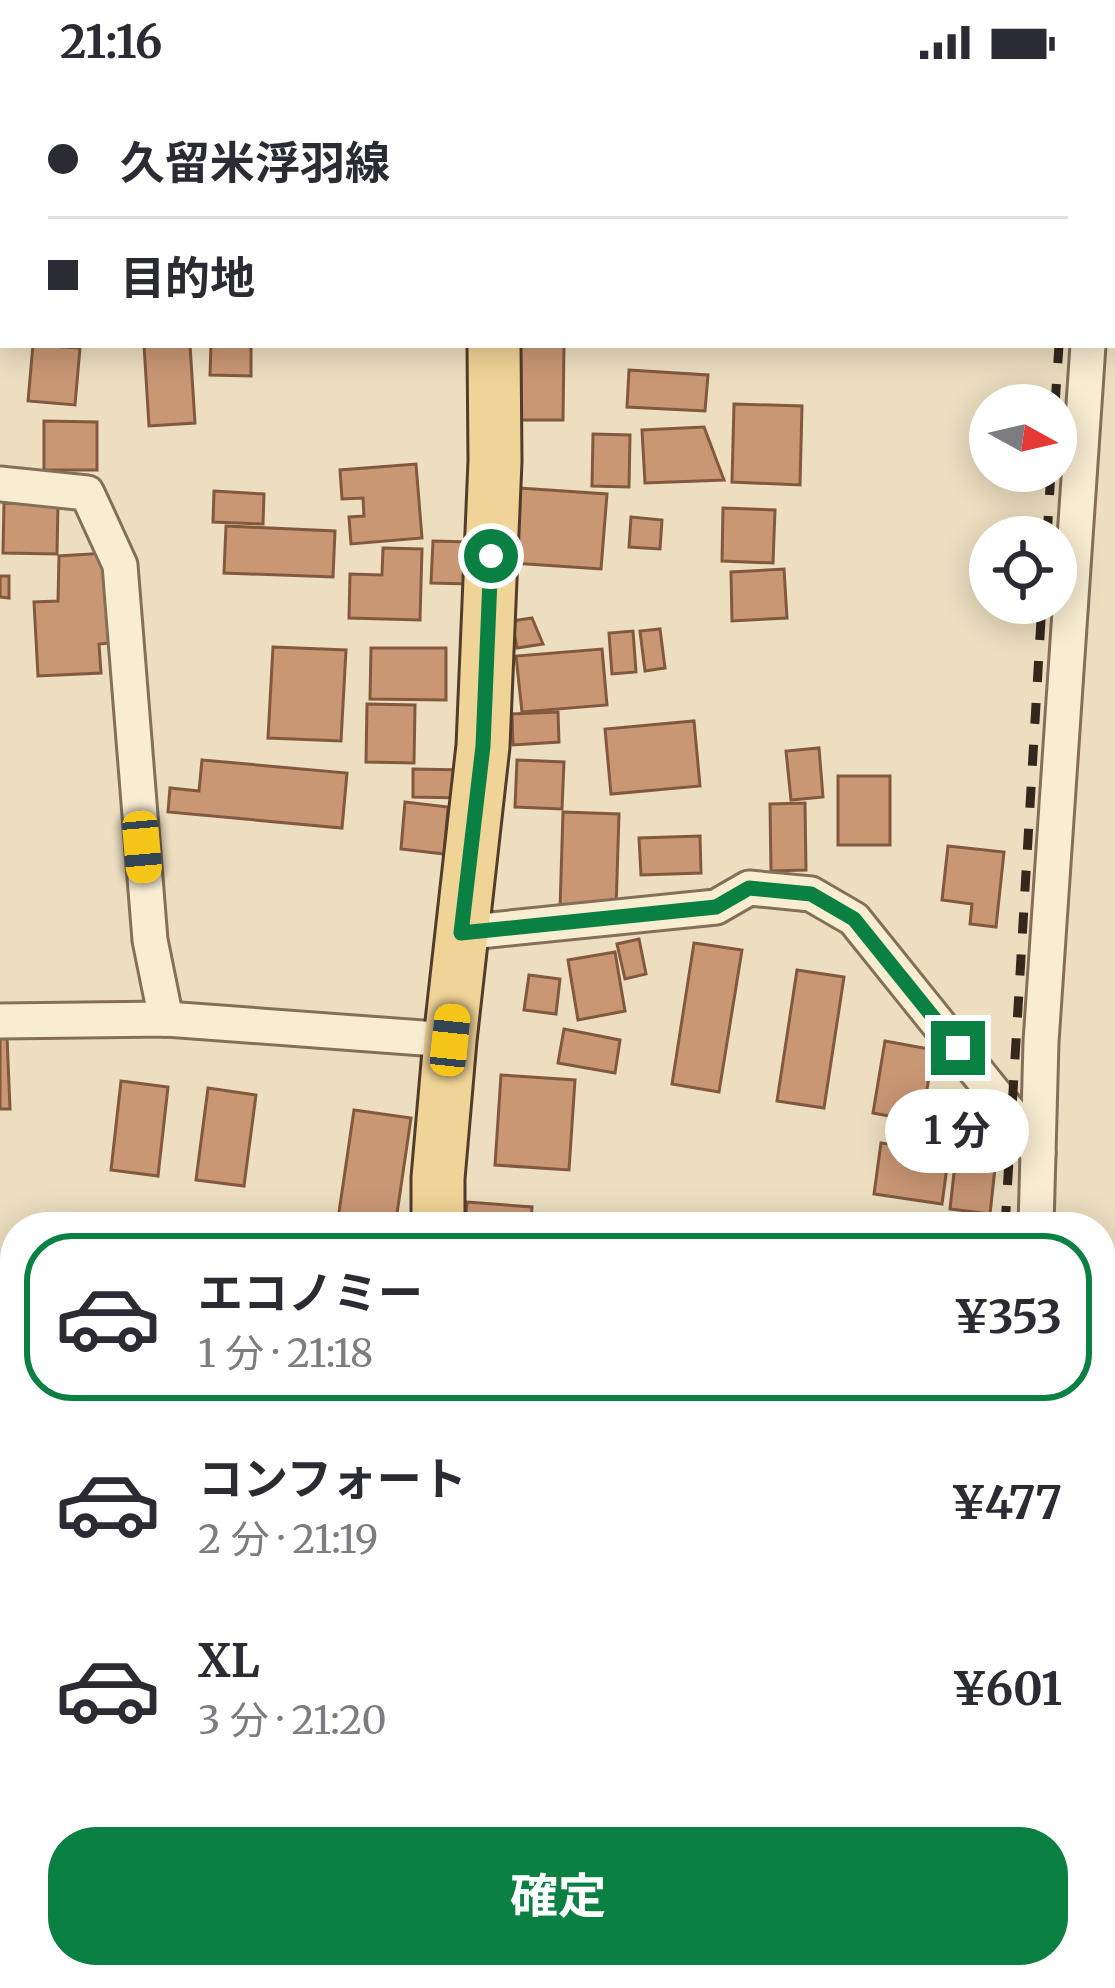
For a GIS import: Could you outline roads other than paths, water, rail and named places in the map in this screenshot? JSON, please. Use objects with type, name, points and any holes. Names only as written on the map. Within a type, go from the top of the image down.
[{"type":"main road","points":[[438,1212],[450,1040],[483,746],[495,461],[494,348]]},
{"type":"street","points":[[1036,1212],[1041,1042],[1088,348]]},
{"type":"street","points":[[0,484],[87,494],[120,565],[150,940],[166,1018]]},
{"type":"street","points":[[461,933],[716,907],[749,888],[811,894],[854,919],[1038,1154]]},
{"type":"street","points":[[0,1021],[166,1018],[450,1040]]},
{"type":"railway","points":[[1056,384],[1059,348]]},
{"type":"railway","points":[[1048,516],[1050,492]]},
{"type":"railway","points":[[1006,1212],[1041,624]]}]
